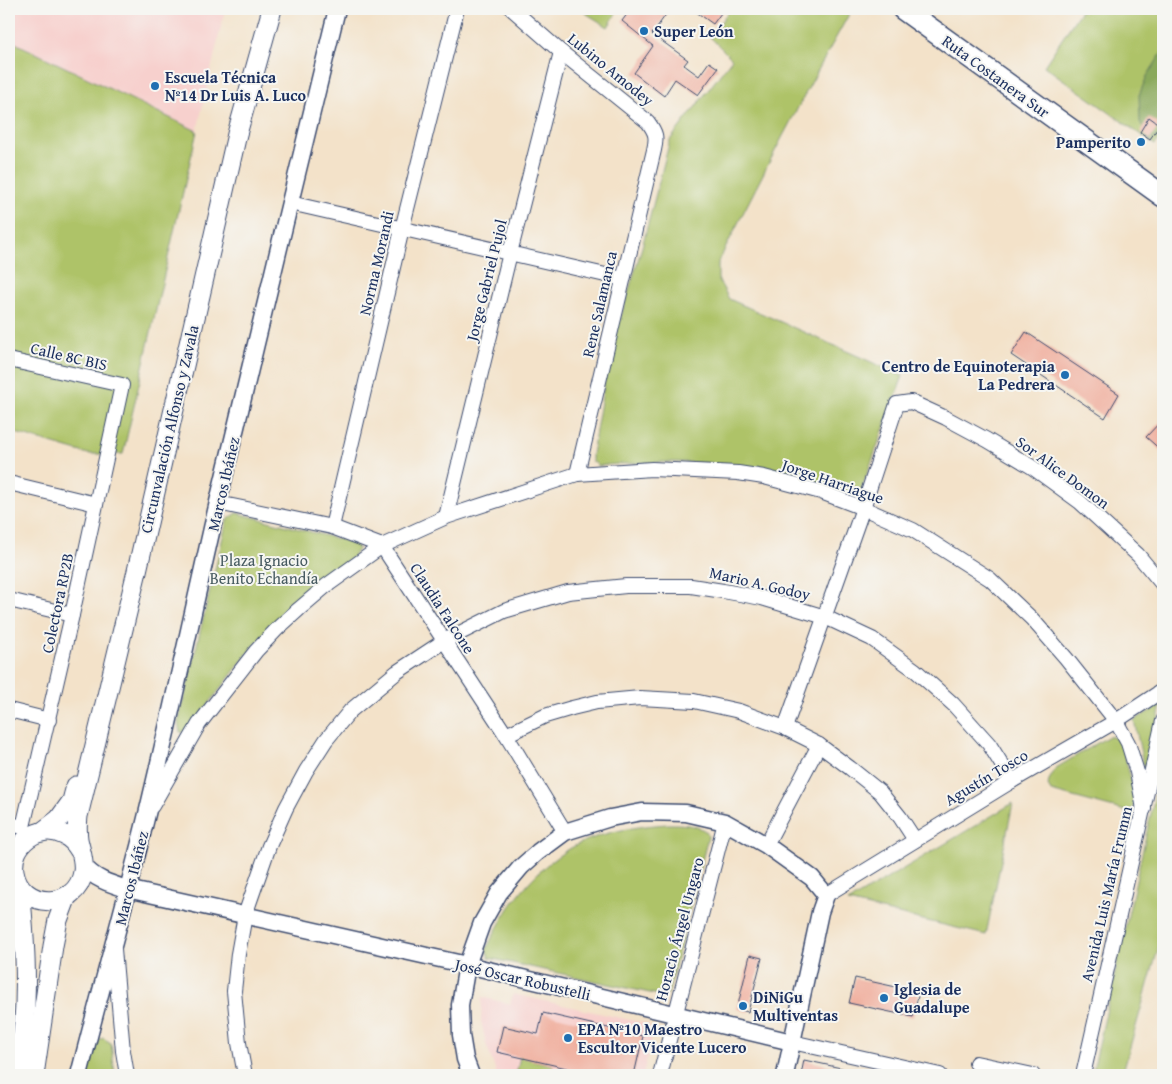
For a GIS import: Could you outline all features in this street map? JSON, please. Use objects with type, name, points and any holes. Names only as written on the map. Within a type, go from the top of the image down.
[{"type":"main road","name":"Circunvalación Alfonso y Zavala","points":[[31,832],[59,819],[72,802],[105,677],[205,229],[260,9]]},
{"type":"main road","name":"Circunvalación Alfonso y Zavala","points":[[82,858],[77,830],[78,816],[137,571],[237,134],[272,9]]},
{"type":"main road","name":"Ruta Costanera Sur","points":[[903,9],[1163,196]]},
{"type":"main road","name":"Ruta Costanera Sur","points":[[923,9],[1163,181]]},
{"type":"main road","points":[[16,1075],[23,1032],[25,959],[13,865],[16,854],[31,832],[54,832],[64,835],[74,842],[82,858],[83,873],[58,920],[34,1075]]},
{"type":"main road","points":[[15,876],[29,896],[40,901],[52,902],[63,898],[73,891]]},
{"type":"street","name":"Marcos Ibáñez","points":[[79,1075],[146,816],[218,503],[337,9]]},
{"type":"street","name":"Norma Morandi","points":[[332,527],[402,229],[457,9]]},
{"type":"street","name":"Lubino Amodey","points":[[512,9],[561,52],[648,122],[655,132],[656,142]]},
{"type":"street","name":"Jorge Gabriel Pujol","points":[[446,517],[561,52]]},
{"type":"street","name":"Rene Salamanca","points":[[577,474],[656,142]]},
{"type":"street","points":[[290,203],[623,279]]},
{"type":"street","name":"Calle 8C BIS","points":[[9,360],[122,385]]},
{"type":"street","name":"Colectora RP2B","points":[[31,832],[48,720],[122,385]]},
{"type":"street","name":"Sor Alice Domon","points":[[863,508],[897,404],[911,402],[946,418],[1032,466],[1080,502],[1138,554],[1163,585]]},
{"type":"street","name":"Jorge Harriague","points":[[146,816],[199,724],[256,651],[298,609],[326,586],[382,546],[446,517],[577,474],[652,469],[764,476],[822,492],[913,530],[990,579],[1032,619],[1116,720],[1128,743],[1137,772],[1144,808]]},
{"type":"street","points":[[9,483],[96,504]]},
{"type":"street","points":[[218,503],[332,527],[382,546]]},
{"type":"street","points":[[785,728],[863,508]]},
{"type":"street","name":"Claudia Falcone","points":[[382,546],[506,735],[565,832]]},
{"type":"street","name":"Mario A. Godoy","points":[[245,1075],[239,1043],[234,991],[245,915],[269,846],[306,770],[326,740],[350,711],[397,672],[444,641],[504,611],[568,592],[626,586],[691,586],[771,601],[825,618],[872,639],[915,670],[953,704],[989,744],[1012,781]]},
{"type":"street","points":[[9,600],[72,615]]},
{"type":"street","name":"Agustín Tosco","points":[[826,895],[1163,690]]},
{"type":"street","points":[[506,735],[545,716],[597,702],[640,698],[694,701],[739,710],[785,728],[819,745],[880,792],[915,840]]},
{"type":"street","points":[[9,710],[48,720]]},
{"type":"street","name":"Avenida Luis María Frumm","points":[[1083,1075],[1163,722]]},
{"type":"street","points":[[766,845],[819,745]]},
{"type":"street","points":[[471,1075],[461,1035],[460,1005],[467,966],[482,923],[499,893],[521,867],[565,832],[610,818],[642,812],[686,813],[725,822],[766,845],[812,878],[826,895],[820,912],[785,1075]]},
{"type":"street","name":"Horacio Ángel Ungaro","points":[[660,1075],[725,822]]},
{"type":"street","points":[[9,824],[31,832],[18,843],[9,845]]},
{"type":"street","points":[[82,858],[89,873],[107,882]]},
{"type":"street","points":[[73,891],[86,883],[107,882]]},
{"type":"street","name":"José Oscar Robustelli","points":[[107,882],[127,889],[940,1075]]},
{"type":"street","points":[[114,944],[123,1051],[127,1075]]},
{"type":"street","points":[[976,1063],[1033,1075]]},
{"type":"shaded area","name":"Escuela Técnica Nº14 Dr Luis A. Luco","points":[[9,9],[225,9],[197,131],[9,40]]},
{"type":"shaded area","name":"EPA Nº10 Maestro Escultor Vicente Lucero","points":[[513,994],[648,1024],[653,1032],[643,1075],[497,1075],[486,1044],[481,1021],[482,997],[510,1004]]},
{"type":"green space","points":[[579,9],[619,9],[608,27]]},
{"type":"green space","points":[[730,9],[852,9],[817,72],[718,263],[718,279],[729,299],[903,376],[862,488],[858,493],[848,492],[788,474],[732,465],[675,462],[599,466],[592,461],[609,355],[642,247],[670,140],[732,59],[710,37]]},
{"type":"green space","points":[[1082,9],[1163,9],[1163,133],[1155,145],[1044,66]]},
{"type":"green space","points":[[9,40],[197,131],[123,454],[88,454],[9,431]]},
{"type":"green space","points":[[1163,51],[1163,135],[1149,140],[1140,122],[1139,95],[1147,76]]},
{"type":"green space","name":"Plaza Ignacio Benito Echandía","points":[[237,513],[354,543],[358,549],[353,557],[322,579],[286,611],[252,648],[186,733],[180,732],[178,723],[227,520]]},
{"type":"green space","points":[[1161,705],[1146,777],[1134,720]]},
{"type":"green space","points":[[1109,736],[1119,739],[1122,745],[1136,799],[1132,810],[1129,812],[1051,791],[1048,786],[1049,780],[1056,768]]},
{"type":"green space","points":[[1163,760],[1163,932],[1122,1075],[1092,1075]]},
{"type":"green space","points":[[1013,803],[986,935],[848,902]]},
{"type":"green space","points":[[668,824],[698,827],[707,832],[708,837],[668,994],[659,995],[489,958],[486,950],[511,906],[532,879],[557,857],[582,842],[606,834],[631,828]]},
{"type":"green space","points":[[103,1038],[111,1043],[115,1075],[87,1075],[96,1041]]},
{"type":"green space","points":[[520,1057],[553,1065],[551,1075],[516,1075]]},
{"type":"building","points":[[631,9],[670,9],[652,34],[688,60],[684,65],[699,76],[709,62],[718,68],[698,95],[675,79],[664,96],[634,73],[653,46],[622,21]]},
{"type":"building","points":[[692,9],[724,9],[713,24]]},
{"type":"building","points":[[1149,117],[1160,125],[1150,139],[1140,132]]},
{"type":"building","name":"Centro de Equinoterapia La Pedrera","points":[[1026,332],[1119,394],[1105,418],[1011,355]]},
{"type":"building","points":[[1163,419],[1163,452],[1146,437]]},
{"type":"building","points":[[750,955],[762,958],[748,1012],[737,1009]]},
{"type":"building","name":"Iglesia de Guadalupe","points":[[855,978],[919,992],[913,1017],[849,1003]]},
{"type":"building","name":"EPA Nº10 Maestro Escultor Vicente Lucero","points":[[543,1013],[643,1036],[634,1075],[597,1075],[497,1052],[503,1026],[538,1034]]},
{"type":"building","points":[[804,1060],[855,1071],[855,1075],[801,1075]]},
{"type":"place","name":"Super León","points":[[644,31]]},
{"type":"place","name":"Escuela Técnica Nº14 Dr Luis A. Luco","points":[[155,86]]},
{"type":"place","name":"Pamperito","points":[[1141,142]]},
{"type":"place","name":"Centro de Equinoterapia La Pedrera","points":[[1065,375]]},
{"type":"place","name":"Iglesia de Guadalupe","points":[[884,998]]},
{"type":"place","name":"DiNiGu Multiventas","points":[[743,1006]]},
{"type":"place","name":"EPA Nº10 Maestro Escultor Vicente Lucero","points":[[568,1038]]}]
